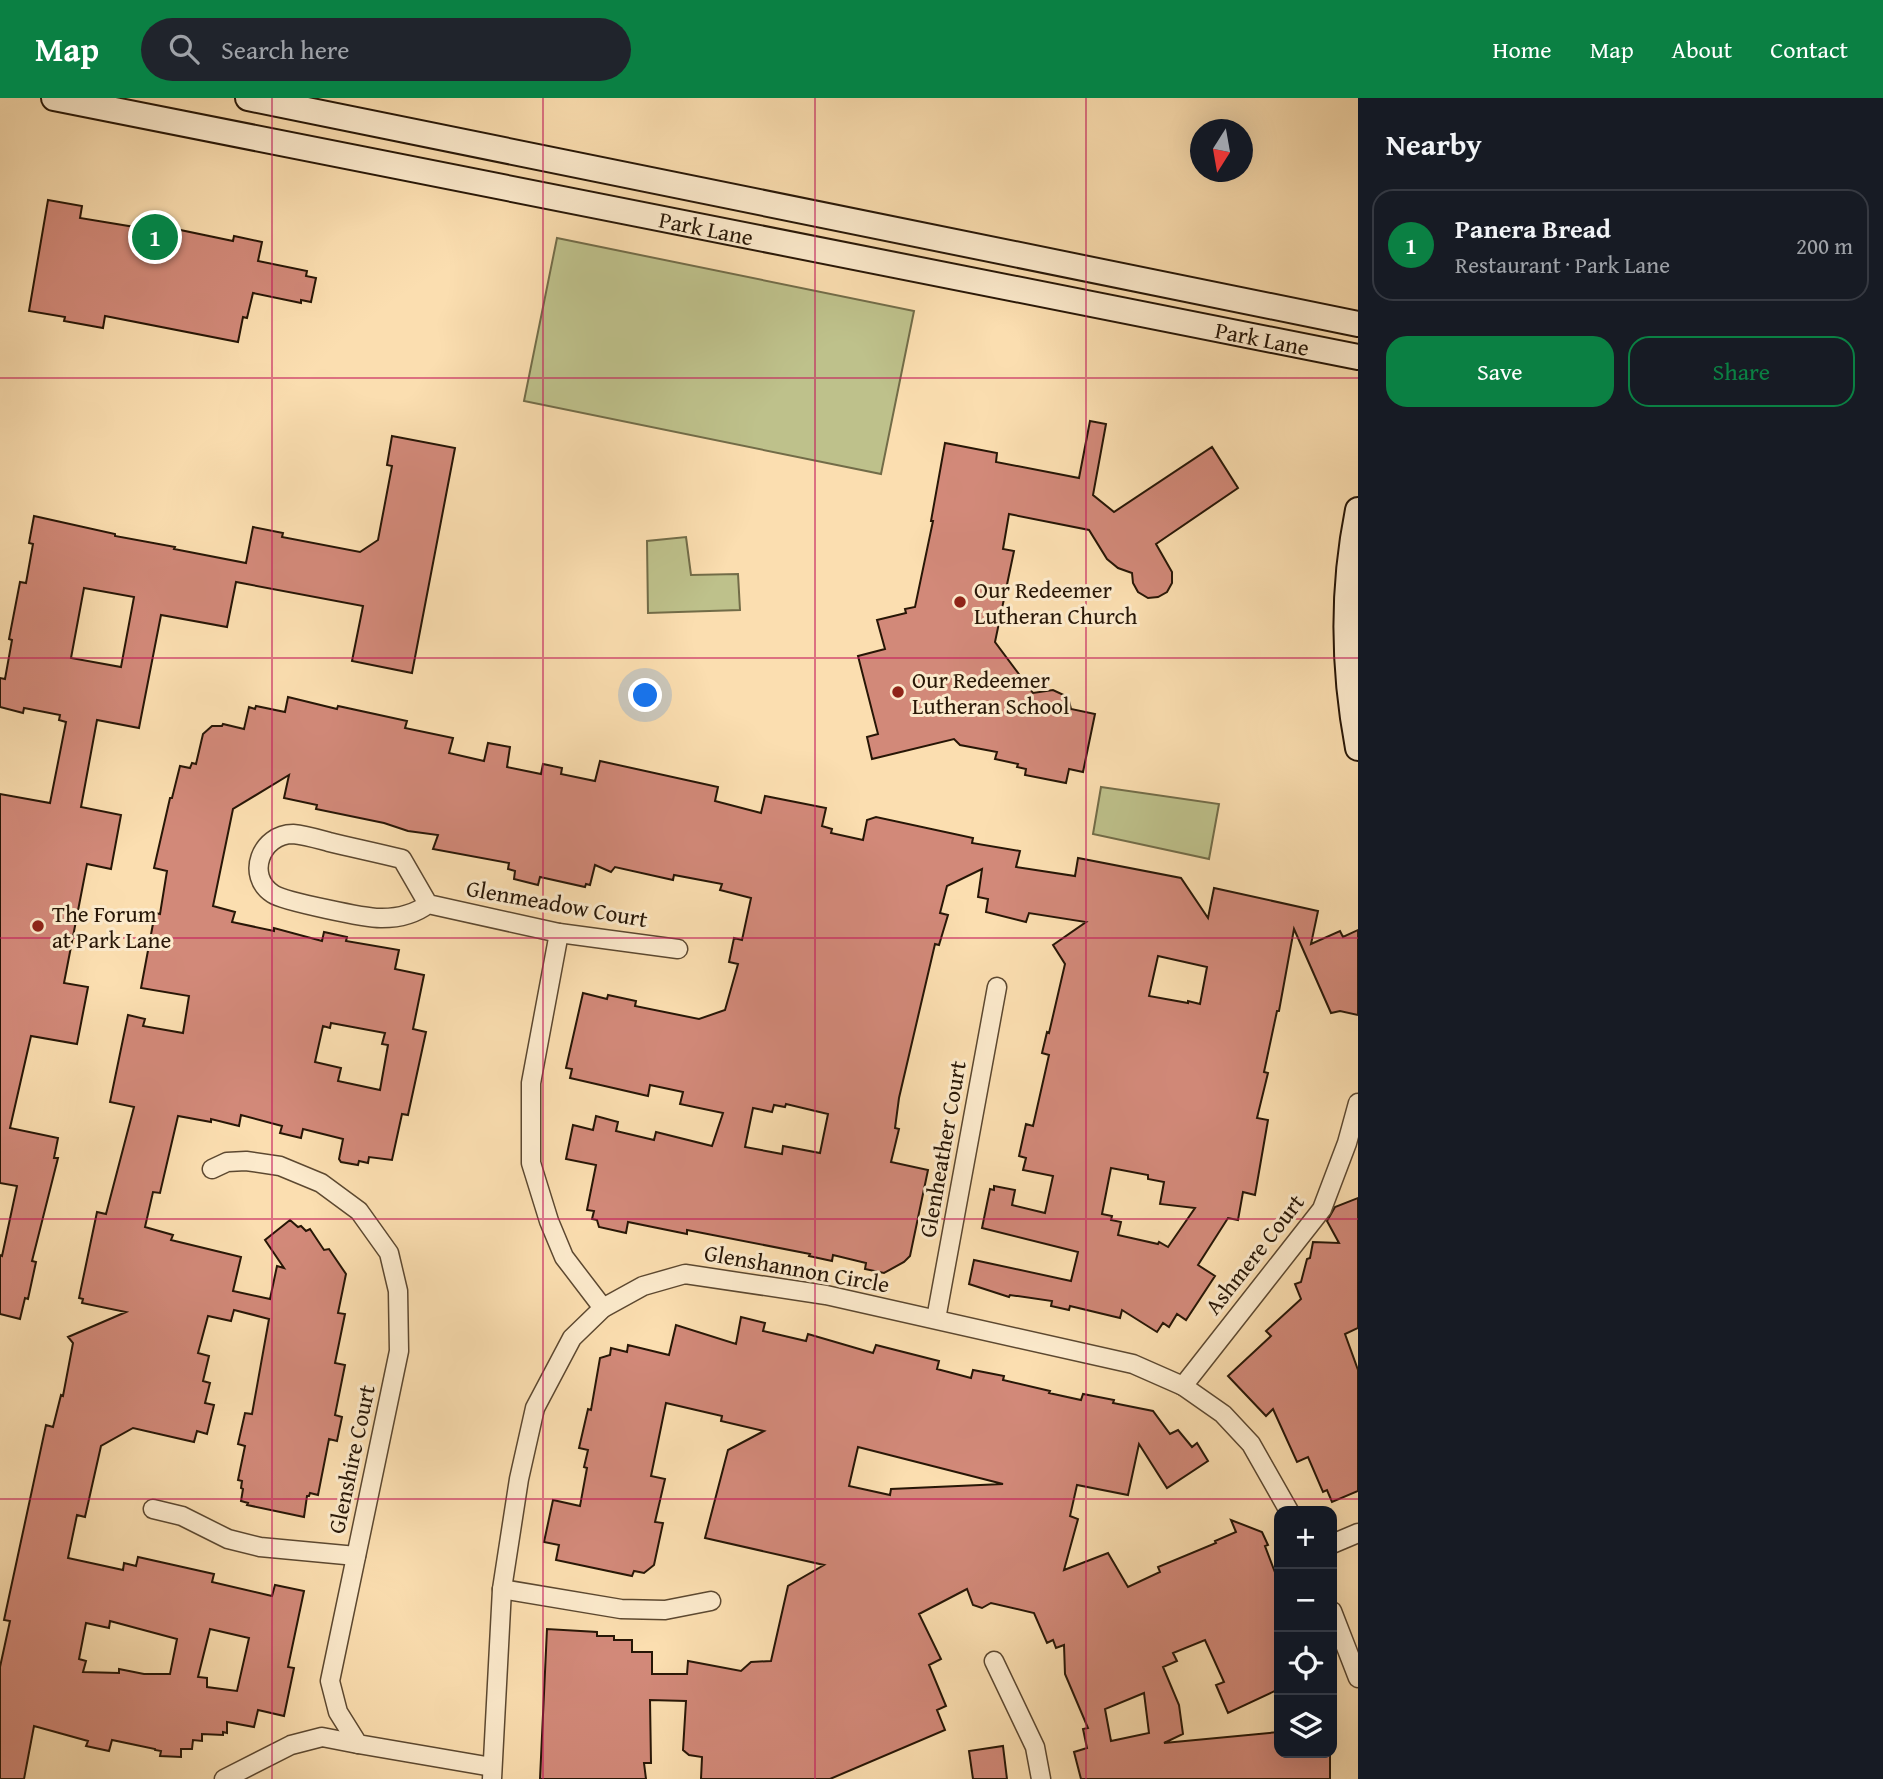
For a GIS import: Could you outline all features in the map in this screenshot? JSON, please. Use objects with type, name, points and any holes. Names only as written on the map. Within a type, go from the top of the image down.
[{"type":"main road","name":"Park Lane","points":[[54,98],[1358,357]]},
{"type":"main road","name":"Park Lane","points":[[248,98],[1358,324]]},
{"type":"main road","points":[[421,172],[427,135]]},
{"type":"main road","points":[[1020,290],[1026,257]]},
{"type":"main road","points":[[1358,510],[1345,642],[1348,691],[1358,748]]},
{"type":"street","points":[[296,834],[402,859],[428,904],[419,911],[380,919],[282,898],[264,886],[258,865],[260,855],[275,838],[296,834]]},
{"type":"street","name":"Glenmeadow Court","points":[[428,904],[559,933],[678,949]]},
{"type":"street","points":[[559,933],[531,1083],[531,1163],[548,1221],[564,1257],[603,1308]]},
{"type":"street","name":"Glenheather Court","points":[[936,1319],[997,987]]},
{"type":"street","name":"Ashmere Court","points":[[1184,1385],[1322,1209],[1347,1143],[1358,1103]]},
{"type":"street","name":"Glenshire Court","points":[[212,1169],[228,1162],[246,1161],[280,1166],[321,1183],[359,1211],[389,1253],[398,1291],[399,1351],[330,1681],[338,1712],[358,1744]]},
{"type":"street","name":"Glenshannon Circle","points":[[492,1773],[502,1589],[519,1479],[535,1408],[572,1338],[603,1308],[643,1286],[685,1274],[826,1295],[1133,1364],[1184,1385],[1223,1414],[1251,1444],[1286,1506]]},
{"type":"street","points":[[152,1508],[182,1516],[228,1539],[260,1548],[356,1556]]},
{"type":"street","points":[[1337,1542],[1358,1533]]},
{"type":"street","points":[[502,1589],[621,1609],[665,1610],[711,1601]]},
{"type":"street","points":[[1337,1624],[1358,1678]]},
{"type":"street","points":[[994,1661],[1035,1747],[1041,1779]]},
{"type":"street","points":[[224,1779],[291,1745],[321,1737],[492,1773]]},
{"type":"green space","points":[[557,238],[914,311],[881,474],[524,401]]},
{"type":"green space","points":[[686,537],[691,575],[738,574],[740,610],[648,613],[647,541]]},
{"type":"green space","points":[[1101,787],[1219,804],[1209,859],[1093,834]]},
{"type":"building","points":[[48,200],[82,206],[80,218],[141,228],[142,222],[233,241],[234,236],[262,242],[258,261],[307,271],[306,276],[316,278],[311,302],[301,300],[301,303],[253,293],[247,318],[243,317],[238,342],[105,316],[103,328],[64,321],[65,317],[29,311]]},
{"type":"building","name":"Our Redeemer Lutheran Church","points":[[1090,421],[1106,424],[1093,495],[1114,512],[1212,447],[1238,488],[1156,544],[1172,572],[1172,583],[1167,592],[1158,597],[1148,598],[1138,592],[1132,573],[1118,568],[1107,559],[1089,530],[1009,514],[1003,549],[1014,551],[995,642],[1033,693],[1053,690],[1068,697],[1071,709],[1095,714],[1083,772],[1069,769],[1066,783],[1025,775],[1026,769],[1017,767],[1018,764],[995,759],[997,752],[960,745],[954,739],[872,759],[867,737],[878,734],[858,656],[885,649],[877,620],[906,613],[905,609],[915,607],[933,521],[945,443],[997,453],[996,462],[1079,478]]},
{"type":"building","name":"The Forum at Park Lane","points":[[392,436],[455,448],[412,673],[352,661],[363,606],[236,582],[227,627],[161,615],[139,728],[97,720],[81,807],[121,815],[111,869],[87,864],[64,983],[88,987],[77,1044],[31,1036],[10,1128],[58,1138],[54,1158],[58,1158],[32,1261],[36,1262],[28,1299],[25,1298],[20,1319],[0,1314],[0,1255],[2,1256],[17,1186],[0,1183],[0,794],[50,803],[66,722],[59,720],[60,715],[24,708],[23,713],[0,707],[0,678],[5,679],[12,640],[9,639],[20,582],[26,583],[33,544],[29,543],[34,516],[246,563],[253,527],[283,533],[282,537],[360,552],[378,540],[392,466],[387,465]],"holes":[[[84,588],[134,597],[121,667],[71,658]]]},
{"type":"building","points":[[288,697],[407,721],[405,728],[453,738],[449,753],[484,761],[488,743],[510,747],[507,767],[541,774],[543,764],[562,768],[561,774],[595,781],[600,761],[718,787],[715,801],[761,813],[765,796],[826,808],[822,826],[832,829],[831,833],[863,840],[867,820],[876,817],[973,838],[972,843],[1020,851],[1016,867],[1075,876],[1078,858],[1181,878],[1208,918],[1214,888],[1318,911],[1311,944],[1340,931],[1343,937],[1358,930],[1358,1015],[1340,1011],[1331,1013],[1294,929],[1279,1011],[1264,1072],[1268,1073],[1257,1118],[1268,1120],[1255,1195],[1243,1192],[1238,1220],[1228,1218],[1198,1265],[1215,1276],[1186,1320],[1177,1314],[1169,1327],[1163,1323],[1157,1332],[1122,1310],[1120,1318],[1070,1306],[1069,1310],[1051,1306],[1052,1301],[1009,1297],[969,1284],[974,1260],[1071,1281],[1078,1252],[982,1228],[990,1189],[994,1190],[994,1186],[1015,1190],[1012,1205],[1045,1213],[1053,1176],[1023,1170],[1026,1158],[1019,1156],[1026,1124],[1033,1126],[1049,1055],[1042,1053],[1065,964],[1053,945],[1086,922],[1029,913],[1026,922],[986,912],[988,899],[978,897],[982,869],[947,886],[940,913],[948,915],[939,945],[935,944],[899,1098],[895,1128],[899,1129],[891,1162],[928,1170],[910,1256],[904,1262],[884,1273],[865,1269],[866,1263],[833,1255],[832,1261],[809,1256],[810,1254],[687,1230],[687,1234],[628,1222],[626,1233],[599,1227],[597,1220],[592,1219],[594,1211],[587,1210],[596,1165],[566,1159],[573,1125],[593,1130],[596,1116],[618,1122],[616,1131],[654,1140],[656,1132],[712,1146],[723,1113],[680,1104],[683,1092],[650,1085],[648,1096],[570,1078],[572,1069],[566,1068],[583,993],[607,999],[608,995],[636,1001],[635,1006],[699,1019],[725,1010],[738,964],[729,962],[734,938],[742,940],[751,898],[720,890],[722,884],[674,875],[673,880],[615,867],[611,872],[595,865],[590,885],[586,884],[585,887],[540,877],[538,885],[514,879],[515,871],[508,869],[509,863],[433,849],[438,835],[408,831],[384,823],[316,809],[317,805],[284,798],[289,775],[233,809],[213,906],[235,912],[232,922],[274,931],[274,928],[322,941],[324,932],[347,937],[346,941],[399,950],[395,969],[424,975],[413,1029],[426,1032],[408,1115],[402,1114],[392,1160],[369,1157],[368,1163],[359,1161],[358,1165],[341,1162],[339,1159],[343,1139],[303,1129],[301,1138],[280,1133],[282,1126],[241,1115],[239,1126],[211,1119],[211,1122],[178,1116],[160,1193],[153,1192],[145,1227],[173,1235],[171,1240],[241,1257],[233,1291],[270,1299],[277,1266],[284,1268],[265,1240],[290,1220],[306,1231],[310,1229],[324,1250],[329,1249],[346,1274],[338,1313],[345,1314],[335,1363],[345,1365],[335,1415],[342,1417],[337,1441],[329,1439],[318,1495],[310,1493],[307,1496],[304,1517],[247,1505],[248,1503],[241,1501],[242,1481],[238,1480],[245,1446],[238,1444],[245,1413],[252,1414],[269,1319],[234,1310],[231,1321],[208,1316],[198,1353],[209,1356],[203,1381],[210,1383],[205,1403],[214,1405],[207,1434],[197,1431],[194,1442],[133,1428],[101,1446],[85,1517],[77,1515],[68,1558],[123,1570],[124,1563],[136,1566],[138,1557],[214,1574],[212,1582],[272,1596],[275,1585],[304,1591],[288,1667],[294,1668],[284,1716],[258,1710],[254,1727],[227,1722],[227,1733],[202,1734],[202,1741],[193,1740],[192,1749],[181,1749],[181,1757],[160,1756],[161,1751],[155,1749],[112,1740],[109,1751],[86,1746],[88,1741],[34,1726],[24,1779],[0,1779],[0,1667],[10,1621],[4,1620],[46,1425],[53,1427],[61,1395],[63,1396],[73,1343],[68,1337],[126,1312],[82,1303],[83,1299],[79,1298],[97,1212],[106,1214],[134,1107],[110,1102],[128,1015],[145,1019],[143,1026],[183,1033],[189,996],[141,988],[155,913],[160,914],[167,871],[154,868],[170,798],[180,766],[190,768],[192,763],[196,764],[203,734],[212,726],[223,724],[244,729],[249,707],[285,712]],"holes":[[[1158,956],[1207,967],[1200,1004],[1149,996]],[[331,1023],[385,1033],[382,1044],[388,1045],[380,1090],[338,1081],[341,1068],[315,1062],[323,1026],[330,1028]],[[786,1104],[828,1114],[820,1153],[783,1146],[782,1154],[745,1147],[753,1108],[772,1112],[774,1105],[785,1107]],[[1111,1168],[1148,1175],[1148,1179],[1164,1182],[1160,1204],[1195,1208],[1168,1247],[1159,1242],[1158,1244],[1118,1235],[1121,1222],[1102,1214]],[[110,1621],[177,1639],[170,1674],[144,1674],[119,1669],[119,1673],[83,1672],[86,1661],[79,1659],[86,1623],[109,1628]],[[210,1629],[249,1638],[237,1691],[207,1687],[207,1678],[198,1677]]]},
{"type":"building","points":[[1358,1198],[1358,1328],[1345,1334],[1358,1370],[1358,1491],[1332,1502],[1327,1490],[1323,1492],[1308,1457],[1297,1462],[1273,1409],[1266,1416],[1228,1376],[1271,1336],[1266,1331],[1301,1299],[1295,1284],[1301,1282],[1313,1242],[1339,1243],[1327,1221],[1335,1207]]},
{"type":"building","points":[[741,1317],[765,1323],[763,1331],[806,1341],[808,1334],[873,1353],[876,1345],[939,1361],[937,1369],[971,1378],[973,1370],[1004,1376],[1003,1380],[1050,1391],[1049,1393],[1081,1400],[1083,1394],[1153,1411],[1170,1434],[1178,1430],[1192,1447],[1197,1443],[1208,1461],[1167,1488],[1139,1444],[1128,1495],[1077,1485],[1070,1516],[1078,1519],[1064,1570],[1108,1553],[1128,1587],[1160,1572],[1158,1567],[1236,1532],[1231,1520],[1262,1532],[1274,1570],[1274,1691],[1228,1713],[1216,1685],[1224,1682],[1205,1640],[1173,1653],[1177,1661],[1163,1667],[1179,1705],[1183,1734],[1164,1743],[1274,1732],[1274,1758],[1330,1758],[1330,1779],[1081,1779],[1074,1752],[1087,1748],[1083,1729],[1088,1728],[1065,1674],[1064,1645],[1056,1648],[1053,1640],[1047,1643],[1034,1613],[991,1603],[982,1608],[973,1605],[967,1589],[919,1614],[941,1659],[929,1665],[946,1706],[937,1710],[945,1730],[830,1779],[701,1779],[702,1757],[689,1755],[683,1750],[686,1701],[650,1700],[651,1763],[644,1763],[646,1779],[540,1779],[547,1629],[597,1632],[597,1636],[614,1636],[614,1640],[632,1640],[632,1652],[652,1652],[652,1674],[687,1674],[688,1661],[741,1671],[751,1662],[771,1661],[788,1586],[824,1565],[705,1538],[728,1450],[764,1431],[721,1421],[722,1416],[666,1403],[651,1476],[665,1479],[655,1522],[663,1523],[654,1565],[644,1573],[634,1571],[632,1576],[556,1560],[559,1545],[544,1542],[553,1500],[580,1506],[588,1450],[579,1448],[588,1409],[591,1410],[600,1358],[610,1355],[611,1348],[627,1352],[628,1345],[669,1355],[676,1325],[736,1344]],"holes":[[[858,1447],[1003,1484],[891,1489],[890,1495],[849,1486]],[[1144,1693],[1149,1733],[1111,1741],[1105,1709]]]},
{"type":"building","points":[[1003,1746],[1007,1779],[973,1779],[969,1751]]},
{"type":"place","name":"Panera Bread","points":[[155,237]]},
{"type":"place","name":"Our Redeemer Lutheran Church","points":[[960,602]]},
{"type":"place","name":"Our Redeemer Lutheran School","points":[[898,692]]},
{"type":"place","name":"The Forum at Park Lane","points":[[38,926]]}]
